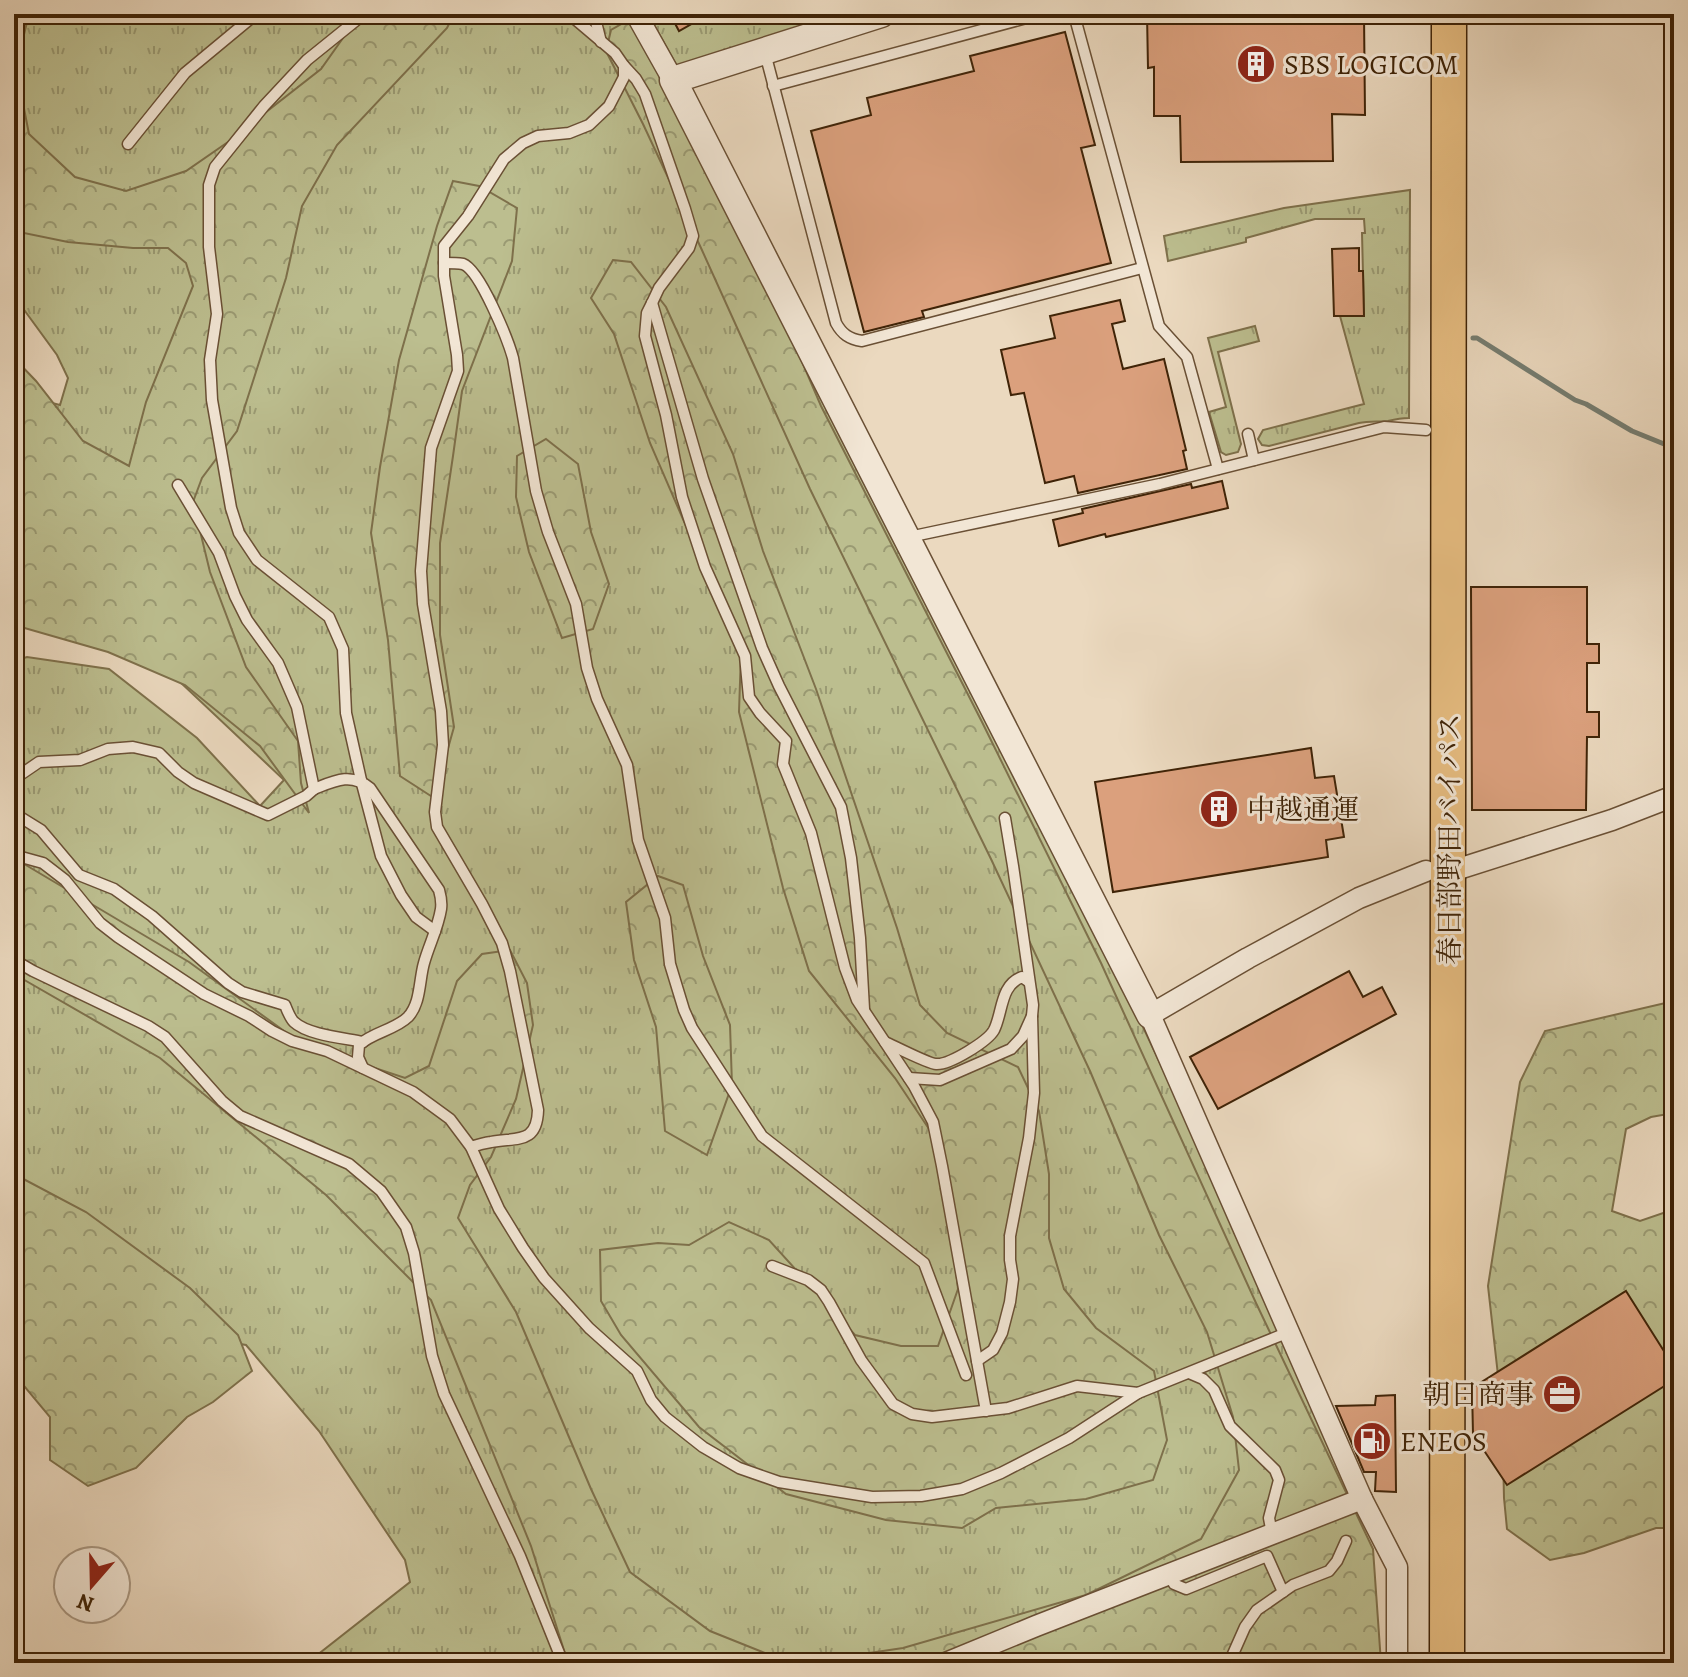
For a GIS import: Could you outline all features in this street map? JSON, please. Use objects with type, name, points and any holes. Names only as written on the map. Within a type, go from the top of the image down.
[{"type":"highway","name":"春日部野田バイパス","points":[[1427,14],[1426,430],[1438,872],[1447,1663]]},
{"type":"highway","name":"春日部野田バイパス","points":[[1424,1663],[1449,14]]},
{"type":"street","points":[[636,14],[673,80],[1150,1015],[1362,1499],[1397,1567],[1397,1663]]},
{"type":"street","points":[[673,80],[881,14]]},
{"type":"street","points":[[1150,1015],[1359,898],[1612,820],[1674,796]]},
{"type":"street","points":[[946,1663],[1362,1499]]},
{"type":"lane","points":[[128,144],[185,73],[256,14]]},
{"type":"lane","points":[[364,14],[307,60],[264,106],[215,167],[209,185],[209,247],[217,314],[210,360],[212,400],[231,508],[239,533],[257,560],[329,617],[343,649],[346,713],[381,856],[416,917],[435,931]]},
{"type":"lane","points":[[569,14],[615,53],[645,94],[685,209],[693,236],[689,248],[659,288],[647,313],[645,336],[666,415],[682,497],[705,567],[745,656],[749,697],[786,741],[783,764],[811,833],[845,968],[857,1000],[909,1078],[933,1122],[986,1411]]},
{"type":"lane","points":[[594,14],[601,42]]},
{"type":"lane","points":[[773,86],[1041,14]]},
{"type":"lane","points":[[1073,14],[1159,326],[1187,357],[1218,469]]},
{"type":"lane","points":[[764,51],[836,323],[841,332],[853,340],[862,341],[1142,268]]},
{"type":"lane","points":[[471,1147],[526,1137],[538,1120],[538,1110],[502,943],[437,827],[435,812],[443,745],[421,571],[431,448],[458,371],[444,276],[444,246],[468,216],[504,159],[523,143],[538,136],[569,133],[589,125],[609,106],[624,77],[624,66]]},
{"type":"lane","points":[[444,263],[464,265],[474,272],[507,338],[536,491],[576,604],[587,668],[597,699],[627,765],[638,840],[665,918],[670,964],[692,1028],[762,1136],[924,1263],[966,1375]]},
{"type":"lane","points":[[652,303],[703,479],[762,648],[841,807],[859,924],[864,1011]]},
{"type":"lane","points":[[906,538],[1160,484],[1384,427],[1426,430]]},
{"type":"lane","points":[[1248,434],[1254,460]]},
{"type":"lane","points":[[178,485],[219,553],[247,620],[278,663],[297,707],[314,789]]},
{"type":"lane","points":[[327,1051],[361,1043],[409,1016],[416,1004],[424,961],[442,904],[439,890],[370,788],[361,780],[345,779],[314,789],[268,815],[194,783],[159,753],[133,747],[108,749],[80,760],[39,762],[16,776],[15,808],[20,817],[41,830],[79,875],[114,889],[152,916],[242,992],[285,1005],[293,1021],[304,1028],[361,1043]]},
{"type":"lane","points":[[977,1361],[993,1350],[1002,1333],[1010,1302],[1013,1279],[1010,1236],[1029,1138],[1034,1093],[1033,1005],[1005,818]]},
{"type":"lane","points":[[14,855],[43,863],[65,880],[100,923],[204,994],[292,1041],[327,1051],[413,1092],[450,1119],[471,1147],[499,1209],[544,1278],[589,1328],[637,1371],[651,1400],[665,1417],[703,1447],[739,1468],[779,1482],[872,1497],[921,1496],[962,1489],[1069,1438],[1138,1393],[1289,1332]]},
{"type":"lane","points":[[14,960],[148,1026],[165,1037],[222,1101],[240,1116],[349,1164],[381,1191],[406,1227],[414,1253],[432,1356],[444,1394],[520,1556],[563,1663]]},
{"type":"lane","points":[[885,1042],[936,1065],[958,1059],[993,1032],[1004,995],[1017,978],[1022,977],[1029,982]]},
{"type":"lane","points":[[909,1078],[940,1080],[1011,1049],[1023,1036],[1032,1016]]},
{"type":"lane","points":[[361,1043],[358,1057],[363,1068]]},
{"type":"lane","points":[[772,1266],[808,1280],[821,1290],[861,1360],[893,1404],[912,1414],[932,1417],[1008,1408],[1077,1386],[1138,1393]]},
{"type":"lane","points":[[952,1335],[971,1331]]},
{"type":"lane","points":[[1189,1373],[1203,1379],[1214,1390],[1230,1426],[1275,1470],[1279,1480],[1269,1518],[1272,1534]]},
{"type":"lane","points":[[1229,1663],[1245,1627],[1257,1610],[1293,1585],[1329,1571],[1346,1541]]},
{"type":"lane","points":[[1169,1574],[1174,1584],[1186,1589],[1267,1556],[1283,1592]]},
{"type":"green space","points":[[14,14],[628,14],[1143,1027],[1194,1135],[1350,1490],[1348,1496],[937,1663],[307,1663],[410,1582],[405,1560],[319,1431],[246,1345],[234,1343],[14,1354],[14,661],[27,657],[109,669],[197,738],[260,806],[284,780],[110,616],[14,363],[40,400],[60,405],[68,378],[57,355],[14,296]]},
{"type":"green space","points":[[14,14],[32,14],[27,22],[16,68],[29,134],[75,177],[126,191],[186,171],[228,142],[321,69],[360,14],[454,14],[447,28],[337,145],[302,206],[286,278],[237,431],[202,478],[193,502],[210,572],[246,667],[298,741],[301,783],[309,813],[260,746],[185,685],[108,652],[14,625],[14,358],[83,441],[129,466],[146,402],[193,286],[186,263],[168,248],[68,242],[14,231]]},
{"type":"green space","points":[[648,14],[854,14],[677,66]]},
{"type":"green space","points":[[625,22],[649,22],[702,128],[821,406],[1101,963],[1256,1303],[1373,1549],[1381,1663],[1325,1663],[1311,1656],[1259,1663],[802,1663],[903,1648],[1086,1595],[1201,1539],[1239,1470],[1233,1417],[1207,1332],[1159,1235],[1090,1071],[991,859],[810,489],[701,248],[606,51],[611,30]]},
{"type":"green space","points":[[453,181],[479,186],[517,208],[512,261],[462,391],[440,543],[440,635],[454,727],[434,798],[400,776],[388,640],[371,533],[399,360]]},
{"type":"green space","points":[[1410,190],[1409,418],[1359,423],[1269,446],[1262,445],[1258,439],[1263,430],[1364,404],[1340,316],[1364,315],[1364,219],[1315,219],[1246,238],[1246,242],[1168,261],[1164,236],[1284,208]]},
{"type":"green space","points":[[613,260],[631,262],[666,307],[733,454],[763,551],[816,689],[920,1005],[947,1033],[1018,1067],[1039,1111],[1049,1174],[1049,1238],[1064,1289],[1096,1328],[1154,1371],[1167,1440],[1153,1480],[1086,1499],[996,1508],[962,1528],[886,1520],[786,1494],[699,1427],[621,1335],[601,1301],[600,1250],[658,1243],[689,1245],[729,1222],[769,1240],[855,1335],[901,1346],[938,1346],[958,1289],[943,1150],[895,1078],[809,971],[783,888],[739,712],[741,653],[650,443],[614,334],[591,298]]},
{"type":"green space","points":[[1255,326],[1259,341],[1218,352],[1241,444],[1238,452],[1226,455],[1221,452],[1209,412],[1226,407],[1208,338]]},
{"type":"green space","points":[[546,439],[578,464],[591,532],[609,584],[593,629],[562,638],[529,552],[516,497],[517,456]]},
{"type":"green space","points":[[14,858],[189,962],[302,1044],[405,1078],[429,1066],[457,981],[482,954],[510,950],[527,983],[533,1025],[516,1099],[491,1157],[470,1185],[458,1218],[516,1312],[630,1572],[710,1631],[790,1663],[568,1663],[531,1546],[431,1300],[326,1195],[160,1058],[14,974]]},
{"type":"green space","points":[[658,876],[683,885],[703,956],[730,1025],[732,1085],[707,1155],[665,1131],[656,1027],[634,960],[626,902]]},
{"type":"green space","points":[[1674,1001],[1674,1113],[1651,1117],[1626,1129],[1612,1211],[1640,1221],[1669,1211],[1674,1225],[1674,1528],[1656,1528],[1584,1553],[1550,1560],[1507,1529],[1502,1411],[1488,1286],[1520,1082],[1545,1031]]},
{"type":"green space","points":[[14,1174],[86,1212],[190,1288],[238,1335],[252,1371],[213,1402],[187,1417],[136,1468],[88,1486],[50,1460],[50,1417],[14,1374]]},
{"type":"building","points":[[670,14],[709,14],[679,31]]},
{"type":"building","name":"SBS LOGICOM","points":[[1147,14],[1364,14],[1365,115],[1332,114],[1333,161],[1181,162],[1180,116],[1154,116],[1154,67],[1148,68]]},
{"type":"building","points":[[1065,32],[1095,145],[1081,148],[1111,263],[922,311],[924,317],[864,332],[811,131],[871,115],[867,98],[974,71],[970,56]]},
{"type":"building","points":[[1359,248],[1364,316],[1334,316],[1332,249]]},
{"type":"building","points":[[1120,300],[1125,321],[1112,324],[1123,369],[1164,359],[1186,450],[1183,451],[1187,469],[1078,493],[1074,476],[1045,483],[1024,393],[1011,395],[1001,350],[1055,338],[1050,316]]},
{"type":"building","points":[[1222,481],[1228,508],[1059,546],[1053,520],[1083,513],[1082,509],[1191,484],[1192,488]]},
{"type":"building","points":[[1471,587],[1587,587],[1587,644],[1599,644],[1599,663],[1587,663],[1587,712],[1599,712],[1599,737],[1587,737],[1586,810],[1472,810]]},
{"type":"building","name":"中越通運","points":[[1311,748],[1315,778],[1334,776],[1344,837],[1326,840],[1328,857],[1113,892],[1095,782]]},
{"type":"building","points":[[1349,971],[1363,997],[1382,987],[1396,1014],[1218,1109],[1190,1057]]},
{"type":"building","points":[[1626,1291],[1674,1367],[1674,1380],[1507,1485],[1473,1434],[1472,1388]]},
{"type":"building","points":[[1395,1395],[1396,1492],[1375,1491],[1376,1472],[1364,1472],[1336,1406],[1375,1405],[1376,1396]]},
{"type":"waterway","points":[[1473,338],[1575,400],[1632,431],[1674,448]]},
{"type":"place","name":"SBS LOGICOM","points":[[1256,64]]},
{"type":"place","name":"中越通運","points":[[1219,809]]},
{"type":"place","name":"朝日商事","points":[[1562,1394]]},
{"type":"place","name":"ENEOS","points":[[1372,1441]]}]
